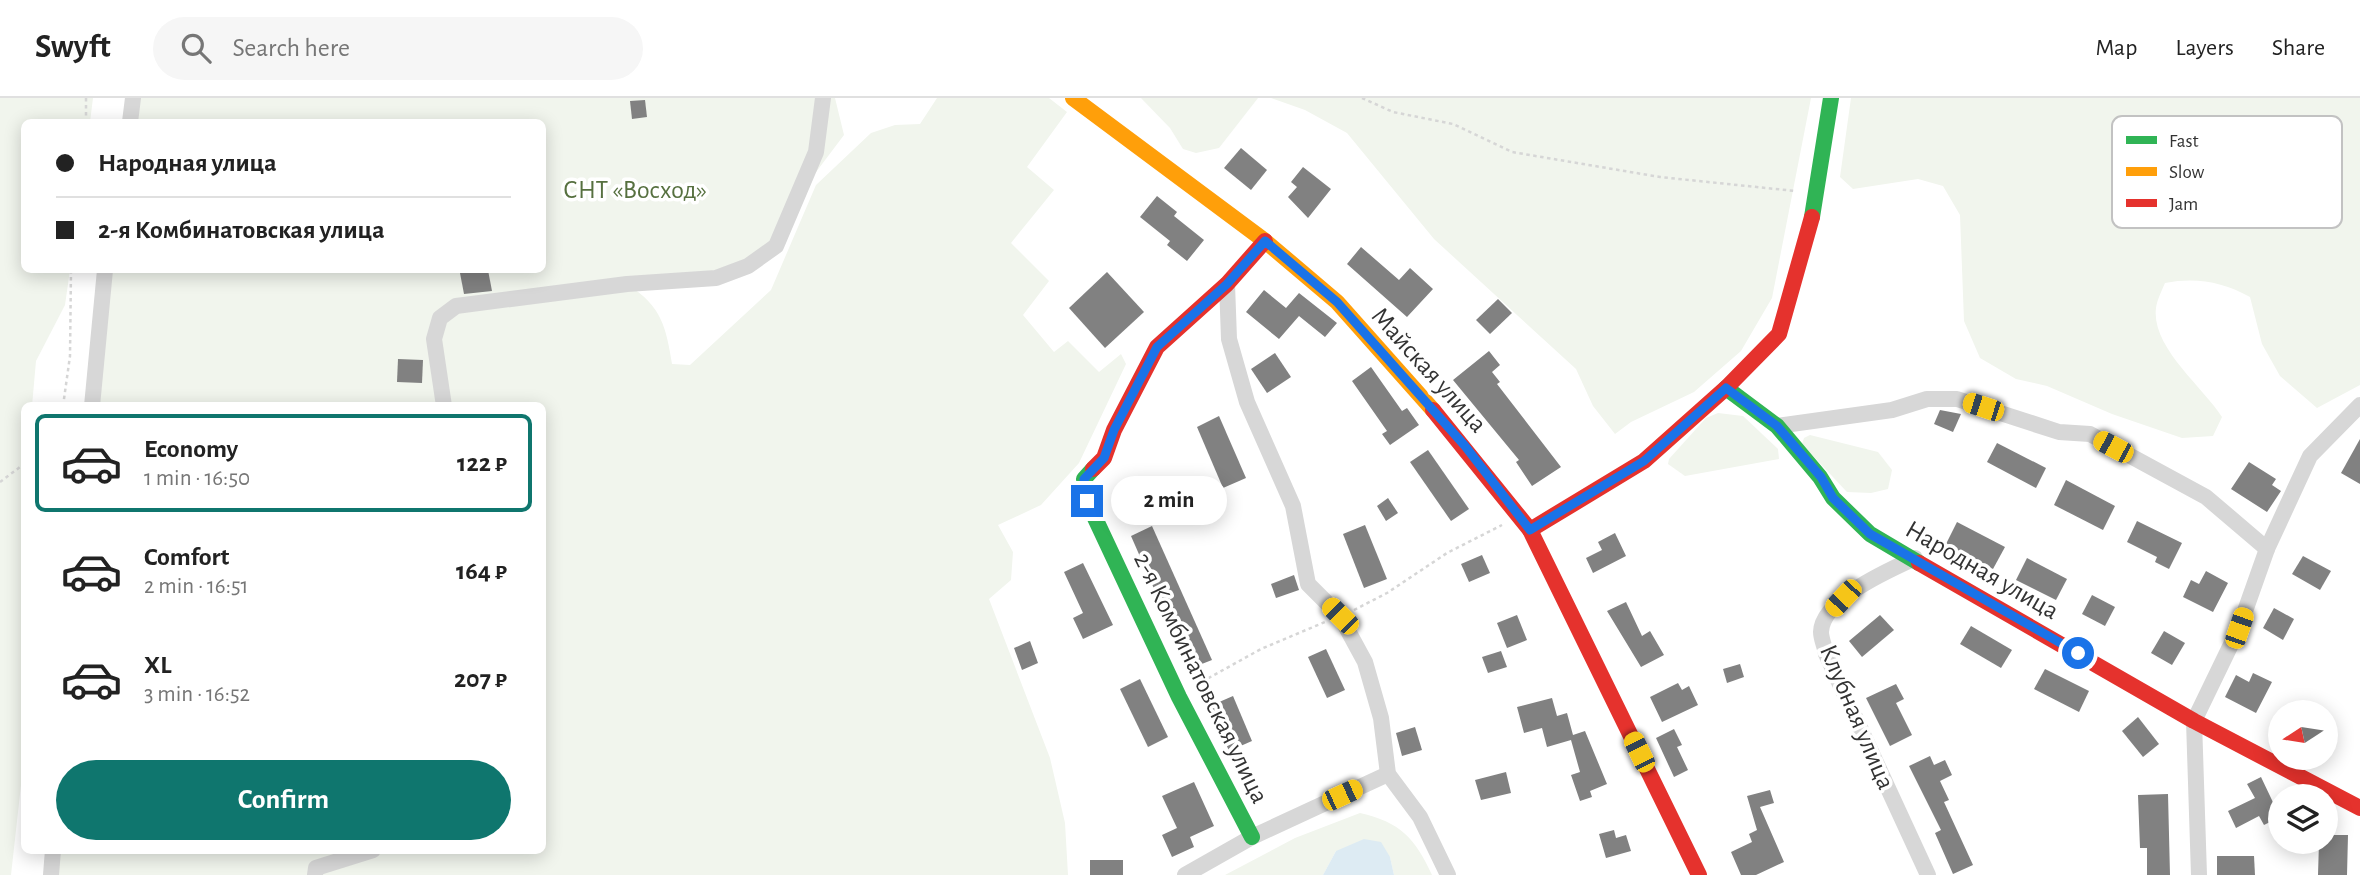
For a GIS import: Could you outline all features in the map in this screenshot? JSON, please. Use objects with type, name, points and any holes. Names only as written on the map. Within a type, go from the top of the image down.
[{"type":"street","points":[[130,119],[133,98]]},
{"type":"street","points":[[443,402],[434,339],[440,318],[456,306],[627,284],[716,278],[747,266],[776,246],[816,152],[822,98]]},
{"type":"street","name":"Майская улица","points":[[1073,98],[1265,241],[1337,302],[1465,446],[1530,530],[1699,875]]},
{"type":"street","points":[[1530,530],[1644,461],[1726,388],[1779,334],[1810,232],[1831,98]]},
{"type":"street","points":[[1265,241],[1227,284],[1229,339],[1247,402],[1293,506],[1308,584],[1340,616],[1364,662],[1381,718],[1388,775],[1420,817],[1448,875]]},
{"type":"street","points":[[92,402],[105,273]]},
{"type":"street","name":"2-я Комбинатовская улица","points":[[1227,284],[1157,347],[1114,430],[1104,458],[1084,479],[1087,501],[1179,697],[1252,837]]},
{"type":"street","name":"Народная улица","points":[[1726,388],[1777,426],[1821,477],[1833,498],[1870,534],[2194,721],[2360,808]]},
{"type":"street","points":[[1777,426],[1892,410],[1927,399],[1958,399],[2059,432],[2090,434],[2206,498],[2267,549]]},
{"type":"street","points":[[2199,875],[2194,721],[2239,628],[2267,549],[2309,456],[2360,405]]},
{"type":"street","name":"Клубная улица","points":[[1915,558],[1880,575],[1843,598],[1828,614],[1821,631],[1826,654],[1928,875]]},
{"type":"street","points":[[1185,875],[1252,837],[1388,775]]},
{"type":"street","points":[[51,875],[52,854]]},
{"type":"street","points":[[315,875],[316,868],[360,854]]},
{"type":"path","points":[[86,98],[86,119]]},
{"type":"path","points":[[1362,98],[1393,112],[1453,124],[1512,152],[1660,177],[1780,188],[1816,196]]},
{"type":"path","points":[[64,402],[70,356],[71,273]]},
{"type":"path","points":[[0,482],[21,466]]},
{"type":"green space","points":[[0,98],[93,98],[90,119],[21,119],[21,273],[70,273],[65,305],[36,361],[32,402],[21,402],[21,785],[11,875],[0,875]]},
{"type":"green space","name":"СНТ «Восход»","points":[[133,98],[835,98],[844,135],[795,200],[776,246],[748,266],[628,285],[655,310],[664,329],[672,364],[690,365],[771,290],[816,185],[871,133],[895,125],[920,124],[937,98],[1049,98],[1067,112],[1027,167],[1054,190],[1011,243],[1049,281],[1023,315],[1054,352],[1068,341],[1099,372],[1121,354],[1126,364],[1079,463],[1041,505],[998,525],[1013,552],[1011,580],[989,599],[1050,758],[1065,823],[1068,875],[51,875],[53,854],[546,854],[546,402],[92,402],[105,273],[546,273],[546,119],[130,119]]},
{"type":"green space","points":[[1141,98],[1258,98],[1219,148],[1196,153],[1183,149],[1170,128]]},
{"type":"green space","points":[[1271,98],[1811,98],[1772,298],[1741,351],[1694,392],[1631,422],[1615,434],[1593,406],[1576,369],[1434,239],[1347,133],[1305,110]]},
{"type":"green space","points":[[1851,98],[2360,98],[2360,385],[2317,408],[2280,376],[2262,344],[2250,297],[2219,284],[2198,281],[2165,283],[2156,308],[2157,323],[2170,352],[2222,417],[2213,436],[2182,438],[2112,414],[2047,386],[2016,379],[1980,358],[1964,321],[1960,215],[1943,186],[1918,179],[1853,189],[1840,177]]},
{"type":"green space","points":[[1718,413],[1743,416],[1778,449],[1779,459],[1685,476],[1668,464],[1669,459],[1706,418]]},
{"type":"green space","points":[[1810,435],[1878,452],[1892,470],[1888,489],[1871,493],[1847,492],[1802,444],[1804,438]]},
{"type":"green space","points":[[1360,813],[1386,821],[1405,834],[1419,851],[1432,875],[1394,875],[1390,857],[1336,851],[1323,875],[1225,875],[1295,838]]},
{"type":"shaded area","points":[[1364,839],[1381,842],[1390,857],[1394,875],[1323,875],[1336,851]]},
{"type":"building","points":[[645,100],[647,117],[632,119],[630,101]]},
{"type":"building","points":[[1241,148],[1267,170],[1251,190],[1224,168]]},
{"type":"building","points":[[1303,167],[1331,189],[1308,218],[1288,197],[1297,187],[1291,182]]},
{"type":"building","points":[[1157,196],[1177,212],[1174,216],[1204,240],[1187,261],[1167,245],[1170,241],[1140,217]]},
{"type":"building","points":[[1361,247],[1399,280],[1410,268],[1433,289],[1407,317],[1347,264]]},
{"type":"building","points":[[1107,272],[1144,312],[1105,348],[1069,308]]},
{"type":"building","points":[[460,273],[489,273],[492,291],[464,294]]},
{"type":"building","points":[[1264,290],[1286,308],[1299,293],[1337,323],[1325,337],[1299,316],[1279,339],[1246,312]]},
{"type":"building","points":[[1498,299],[1512,313],[1490,334],[1476,320]]},
{"type":"building","points":[[1489,351],[1500,365],[1492,372],[1500,382],[1497,384],[1561,467],[1532,486],[1516,462],[1519,460],[1453,380]]},
{"type":"building","points":[[1275,353],[1291,377],[1267,393],[1251,369]]},
{"type":"building","points":[[398,359],[423,360],[422,383],[397,382]]},
{"type":"building","points":[[1371,367],[1402,411],[1407,408],[1419,425],[1390,445],[1382,434],[1387,431],[1352,381]]},
{"type":"building","points":[[1940,410],[1961,414],[1953,432],[1934,424]]},
{"type":"building","points":[[1219,416],[1246,478],[1223,488],[1197,427]]},
{"type":"building","points":[[2360,439],[2360,484],[2341,473]]},
{"type":"building","points":[[1997,443],[2046,468],[2036,488],[1987,462]]},
{"type":"building","points":[[1428,450],[1469,509],[1451,521],[1410,462]]},
{"type":"building","points":[[2249,462],[2276,479],[2272,485],[2281,491],[2267,512],[2231,489]]},
{"type":"building","points":[[2066,480],[2115,506],[2103,530],[2054,505]]},
{"type":"building","points":[[1388,498],[1398,513],[1386,521],[1377,506]]},
{"type":"building","points":[[2137,521],[2182,543],[2169,569],[2155,562],[2157,557],[2127,542]]},
{"type":"building","points":[[1957,522],[2005,547],[1993,569],[1946,544]]},
{"type":"building","points":[[1365,525],[1387,579],[1364,588],[1343,534]]},
{"type":"building","points":[[1152,526],[1212,660],[1189,669],[1131,536]]},
{"type":"building","points":[[1615,533],[1626,556],[1593,573],[1586,558],[1602,550],[1598,542]]},
{"type":"building","points":[[1482,555],[1490,573],[1469,582],[1461,564]]},
{"type":"building","points":[[2303,556],[2331,571],[2320,590],[2292,574]]},
{"type":"building","points":[[2027,558],[2067,579],[2056,600],[2016,580]]},
{"type":"building","points":[[1083,563],[1113,625],[1083,639],[1073,618],[1083,613],[1064,572]]},
{"type":"building","points":[[2206,571],[2228,583],[2213,612],[2183,597],[2191,580],[2199,584]]},
{"type":"building","points":[[1294,575],[1299,590],[1276,598],[1271,584]]},
{"type":"building","points":[[2092,595],[2115,607],[2105,626],[2082,614]]},
{"type":"building","points":[[1626,602],[1642,636],[1650,631],[1664,655],[1641,667],[1607,611]]},
{"type":"building","points":[[2274,608],[2294,619],[2283,640],[2263,628]]},
{"type":"building","points":[[1517,615],[1527,640],[1507,648],[1497,623]]},
{"type":"building","points":[[1880,615],[1894,630],[1862,657],[1849,641]]},
{"type":"building","points":[[1971,626],[2012,650],[2001,668],[1960,644]]},
{"type":"building","points":[[2164,631],[2185,643],[2172,665],[2151,653]]},
{"type":"building","points":[[1030,641],[1038,663],[1022,670],[1014,648]]},
{"type":"building","points":[[1326,649],[1345,690],[1327,698],[1308,657]]},
{"type":"building","points":[[1501,651],[1507,667],[1488,673],[1482,657]]},
{"type":"building","points":[[1740,664],[1744,677],[1727,683],[1723,669]]},
{"type":"building","points":[[2045,669],[2089,691],[2079,712],[2034,689]]},
{"type":"building","points":[[2253,673],[2272,682],[2256,713],[2225,697],[2236,675],[2249,682]]},
{"type":"building","points":[[1140,679],[1168,737],[1148,747],[1120,689]]},
{"type":"building","points":[[1678,683],[1682,690],[1689,686],[1698,705],[1662,722],[1650,697]]},
{"type":"building","points":[[1896,684],[1904,699],[1896,703],[1912,735],[1890,746],[1866,698]]},
{"type":"building","points":[[1233,696],[1252,741],[1229,751],[1210,706]]},
{"type":"building","points":[[1552,698],[1557,716],[1567,713],[1573,735],[1585,731],[1607,784],[1590,791],[1592,797],[1580,801],[1571,775],[1580,772],[1571,740],[1547,747],[1542,728],[1524,733],[1517,707]]},
{"type":"building","points":[[2138,717],[2159,744],[2143,757],[2122,731]]},
{"type":"building","points":[[1415,727],[1422,750],[1402,756],[1396,733]]},
{"type":"building","points":[[1674,729],[1682,745],[1677,747],[1688,770],[1674,777],[1656,738]]},
{"type":"building","points":[[1930,756],[1934,765],[1945,760],[1952,775],[1940,781],[1949,800],[1944,802],[1973,865],[1953,874],[1935,833],[1941,830],[1909,766]]},
{"type":"building","points":[[1506,772],[1511,793],[1481,800],[1475,780]]},
{"type":"building","points":[[2261,777],[2268,792],[2268,823],[2264,825],[2259,816],[2236,828],[2228,811],[2255,798],[2247,784]]},
{"type":"building","points":[[1194,782],[1214,826],[1190,837],[1194,847],[1172,857],[1162,835],[1177,828],[1162,796]]},
{"type":"building","points":[[1770,790],[1774,803],[1760,807],[1784,862],[1756,875],[1741,875],[1731,852],[1752,842],[1749,834],[1757,830],[1747,796]]},
{"type":"building","points":[[2168,794],[2170,875],[2147,875],[2147,848],[2140,848],[2138,795]]},
{"type":"building","points":[[1614,830],[1616,838],[1626,835],[1631,851],[1606,858],[1599,834]]},
{"type":"building","points":[[2338,835],[2348,835],[2347,875],[2318,875],[2319,854],[2338,854]]},
{"type":"building","points":[[2217,856],[2254,856],[2255,875],[2217,875]]},
{"type":"building","points":[[1090,860],[1123,860],[1123,875],[1090,875]]},
{"type":"traffic: fast","points":[[1812,217],[1831,98]]},
{"type":"traffic: fast","points":[[1726,388],[1777,426],[1820,477],[1833,498],[1870,534],[1919,563]]},
{"type":"traffic: fast","points":[[1093,469],[1084,479],[1087,501],[1179,697],[1252,837]]},
{"type":"traffic: slow","points":[[1073,98],[1265,241],[1337,302],[1433,410]]},
{"type":"traffic: jam","points":[[1530,530],[1644,461],[1726,388],[1779,334],[1812,217]]},
{"type":"traffic: jam","points":[[1093,469],[1104,458],[1114,430],[1157,347],[1227,284],[1265,241]]},
{"type":"traffic: jam","points":[[1433,410],[1530,530],[1699,875]]},
{"type":"traffic: jam","points":[[1919,563],[2194,721],[2360,808]]},
{"type":"route","points":[[1087,501],[1084,479],[1104,458],[1114,430],[1157,347],[1227,284],[1265,241],[1337,302],[1465,446],[1530,530],[1576,505],[1644,461],[1726,388],[1777,426],[1821,477],[1833,498],[1870,534],[2078,653]]}]
